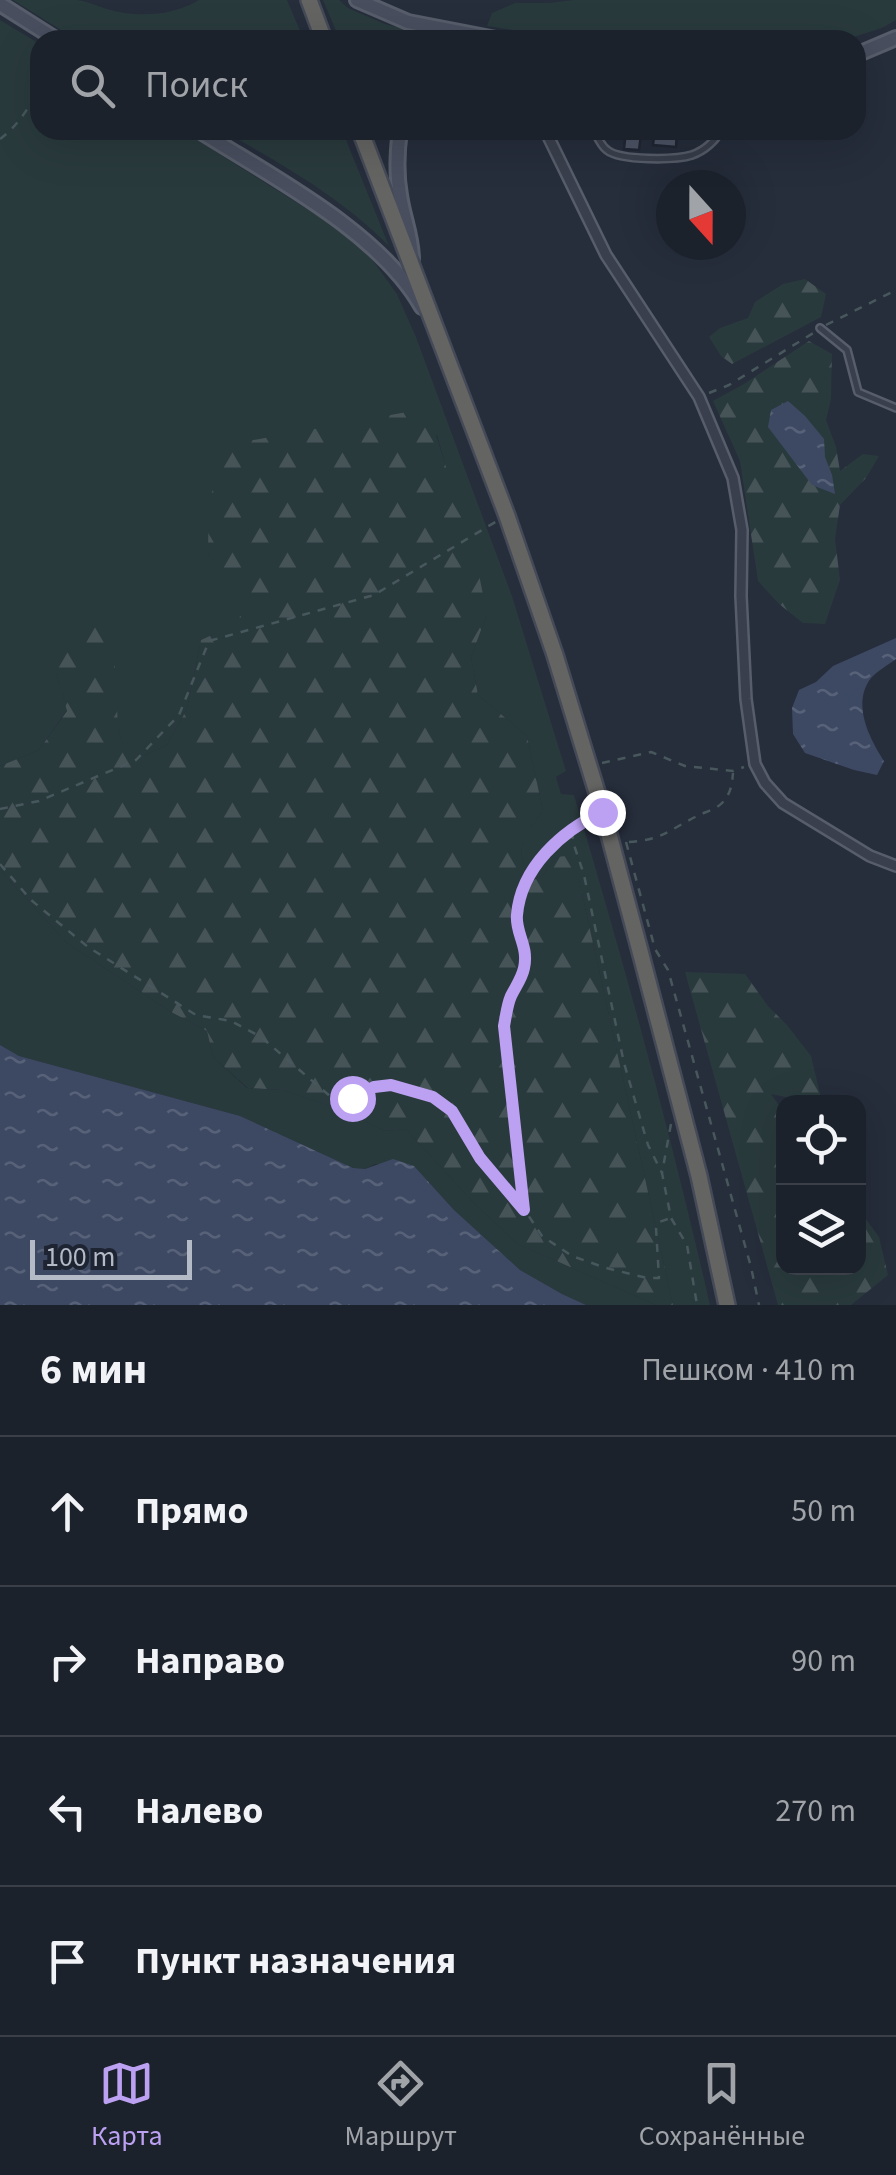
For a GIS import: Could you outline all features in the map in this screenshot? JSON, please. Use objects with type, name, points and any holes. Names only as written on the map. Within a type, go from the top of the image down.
[{"type":"highway","points":[[309,0],[320,30]]},
{"type":"highway","points":[[364,140],[507,516],[589,764],[700,1176],[726,1305]]},
{"type":"main road","points":[[358,0],[408,22],[449,30]]},
{"type":"main road","points":[[0,4],[41,30]]},
{"type":"main road","points":[[866,51],[896,38]]},
{"type":"main road","points":[[214,140],[339,220],[380,256],[406,282],[446,354]]},
{"type":"main road","points":[[399,140],[400,193],[412,262]]},
{"type":"street","points":[[551,140],[606,255],[699,397],[733,478],[742,530],[746,700],[755,764],[783,803],[870,856],[896,866]]},
{"type":"lane","points":[[600,140],[607,151],[643,158],[691,155],[716,140]]},
{"type":"lane","points":[[820,328],[848,350],[858,392],[896,408]]},
{"type":"path","points":[[0,139],[11,131],[30,104]]},
{"type":"path","points":[[699,397],[728,385],[820,328],[896,290]]},
{"type":"path","points":[[0,809],[39,800],[136,760],[179,714],[209,641],[374,594],[507,516]]},
{"type":"path","points":[[589,764],[651,752],[685,766],[733,771],[755,764]]},
{"type":"path","points":[[733,771],[731,791],[721,805],[650,841],[626,842],[654,949],[668,970],[759,1305]]},
{"type":"path","points":[[524,1210],[504,1026],[509,1001],[524,971],[526,950],[516,918],[523,888],[544,854],[579,823],[602,812]]},
{"type":"path","points":[[572,829],[624,1063],[648,1145],[662,1173],[671,1218],[687,1245],[697,1305]]},
{"type":"path","points":[[0,864],[31,900],[88,947],[196,1015],[231,1021],[261,1037],[331,1097],[352,1098],[374,1087],[391,1085],[433,1097],[452,1111],[480,1158],[542,1236],[572,1256],[606,1268],[659,1278],[656,1228],[659,1222],[671,1218]]},
{"type":"path","points":[[662,1173],[670,1124],[684,1118]]},
{"type":"green space","points":[[13,0],[77,0],[118,12],[142,14],[166,12],[199,0],[287,0],[300,30],[61,30]]},
{"type":"green space","points":[[323,0],[339,0],[348,8],[407,30],[336,30]]},
{"type":"green space","points":[[896,0],[896,20],[866,33],[866,30],[513,30],[487,26],[492,13],[515,3]]},
{"type":"green space","points":[[0,20],[30,38],[30,140],[197,140],[334,226],[371,258],[397,294],[512,596],[566,771],[556,777],[561,794],[574,795],[646,1048],[710,1305],[673,1305],[579,880],[557,857],[543,875],[531,881],[523,860],[525,836],[543,811],[527,736],[478,695],[471,657],[487,614],[437,435],[208,553],[243,609],[238,624],[201,640],[187,709],[167,745],[143,756],[124,750],[118,728],[56,672],[67,710],[39,750],[0,766]]},
{"type":"green space","points":[[239,140],[346,140],[389,246],[331,197]]},
{"type":"green space","points":[[805,279],[826,294],[821,317],[732,364],[721,356],[709,337],[720,328],[748,318],[755,302],[783,284]]},
{"type":"green space","points":[[809,341],[832,354],[831,399],[826,420],[840,471],[863,454],[879,456],[866,478],[840,505],[835,539],[840,580],[825,624],[803,623],[758,581],[740,461],[713,401]]},
{"type":"green space","points":[[407,412],[436,435],[477,565],[487,614],[471,657],[478,695],[527,736],[543,811],[522,844],[526,870],[532,881],[543,875],[557,857],[566,856],[579,880],[673,1305],[656,1305],[518,1244],[406,1129],[385,1131],[344,1111],[284,1090],[248,1088],[213,1057],[207,1031],[67,943],[0,870],[0,766],[39,750],[67,711],[56,672],[81,617],[98,618],[114,648],[118,728],[124,749],[143,756],[167,745],[187,709],[201,640],[238,623],[242,609],[208,553],[209,499],[232,444]]},
{"type":"green space","points":[[0,870],[67,943],[207,1031],[213,1057],[247,1088],[284,1090],[344,1111],[385,1131],[406,1129],[518,1244],[656,1305],[586,1305],[520,1270],[454,1210],[414,1166],[375,1164],[365,1169],[353,1168],[240,1116],[19,1056],[0,1045]]},
{"type":"green space","points":[[685,972],[745,974],[811,1056],[820,1095],[771,1094],[776,1101],[776,1275],[866,1275],[866,1219],[879,1237],[888,1275],[851,1305],[778,1305]]},
{"type":"water","points":[[788,401],[824,439],[835,494],[812,485],[768,427],[771,410]]},
{"type":"water","points":[[896,638],[896,659],[871,678],[863,699],[868,732],[884,761],[877,775],[805,753],[793,734],[792,708],[799,690],[816,682],[833,666]]},
{"type":"water","points":[[0,1045],[19,1056],[240,1116],[353,1168],[365,1169],[393,1159],[414,1166],[454,1210],[520,1270],[586,1305],[0,1305]]},
{"type":"building","points":[[625,140],[640,140],[639,150],[624,149]]},
{"type":"building","points":[[654,140],[676,140],[676,147],[653,145]]},
{"type":"route","points":[[352,1098],[374,1087],[391,1085],[433,1097],[452,1111],[480,1158],[524,1210],[504,1026],[509,1001],[524,971],[526,950],[516,918],[523,888],[544,854],[579,823],[602,812]]}]
